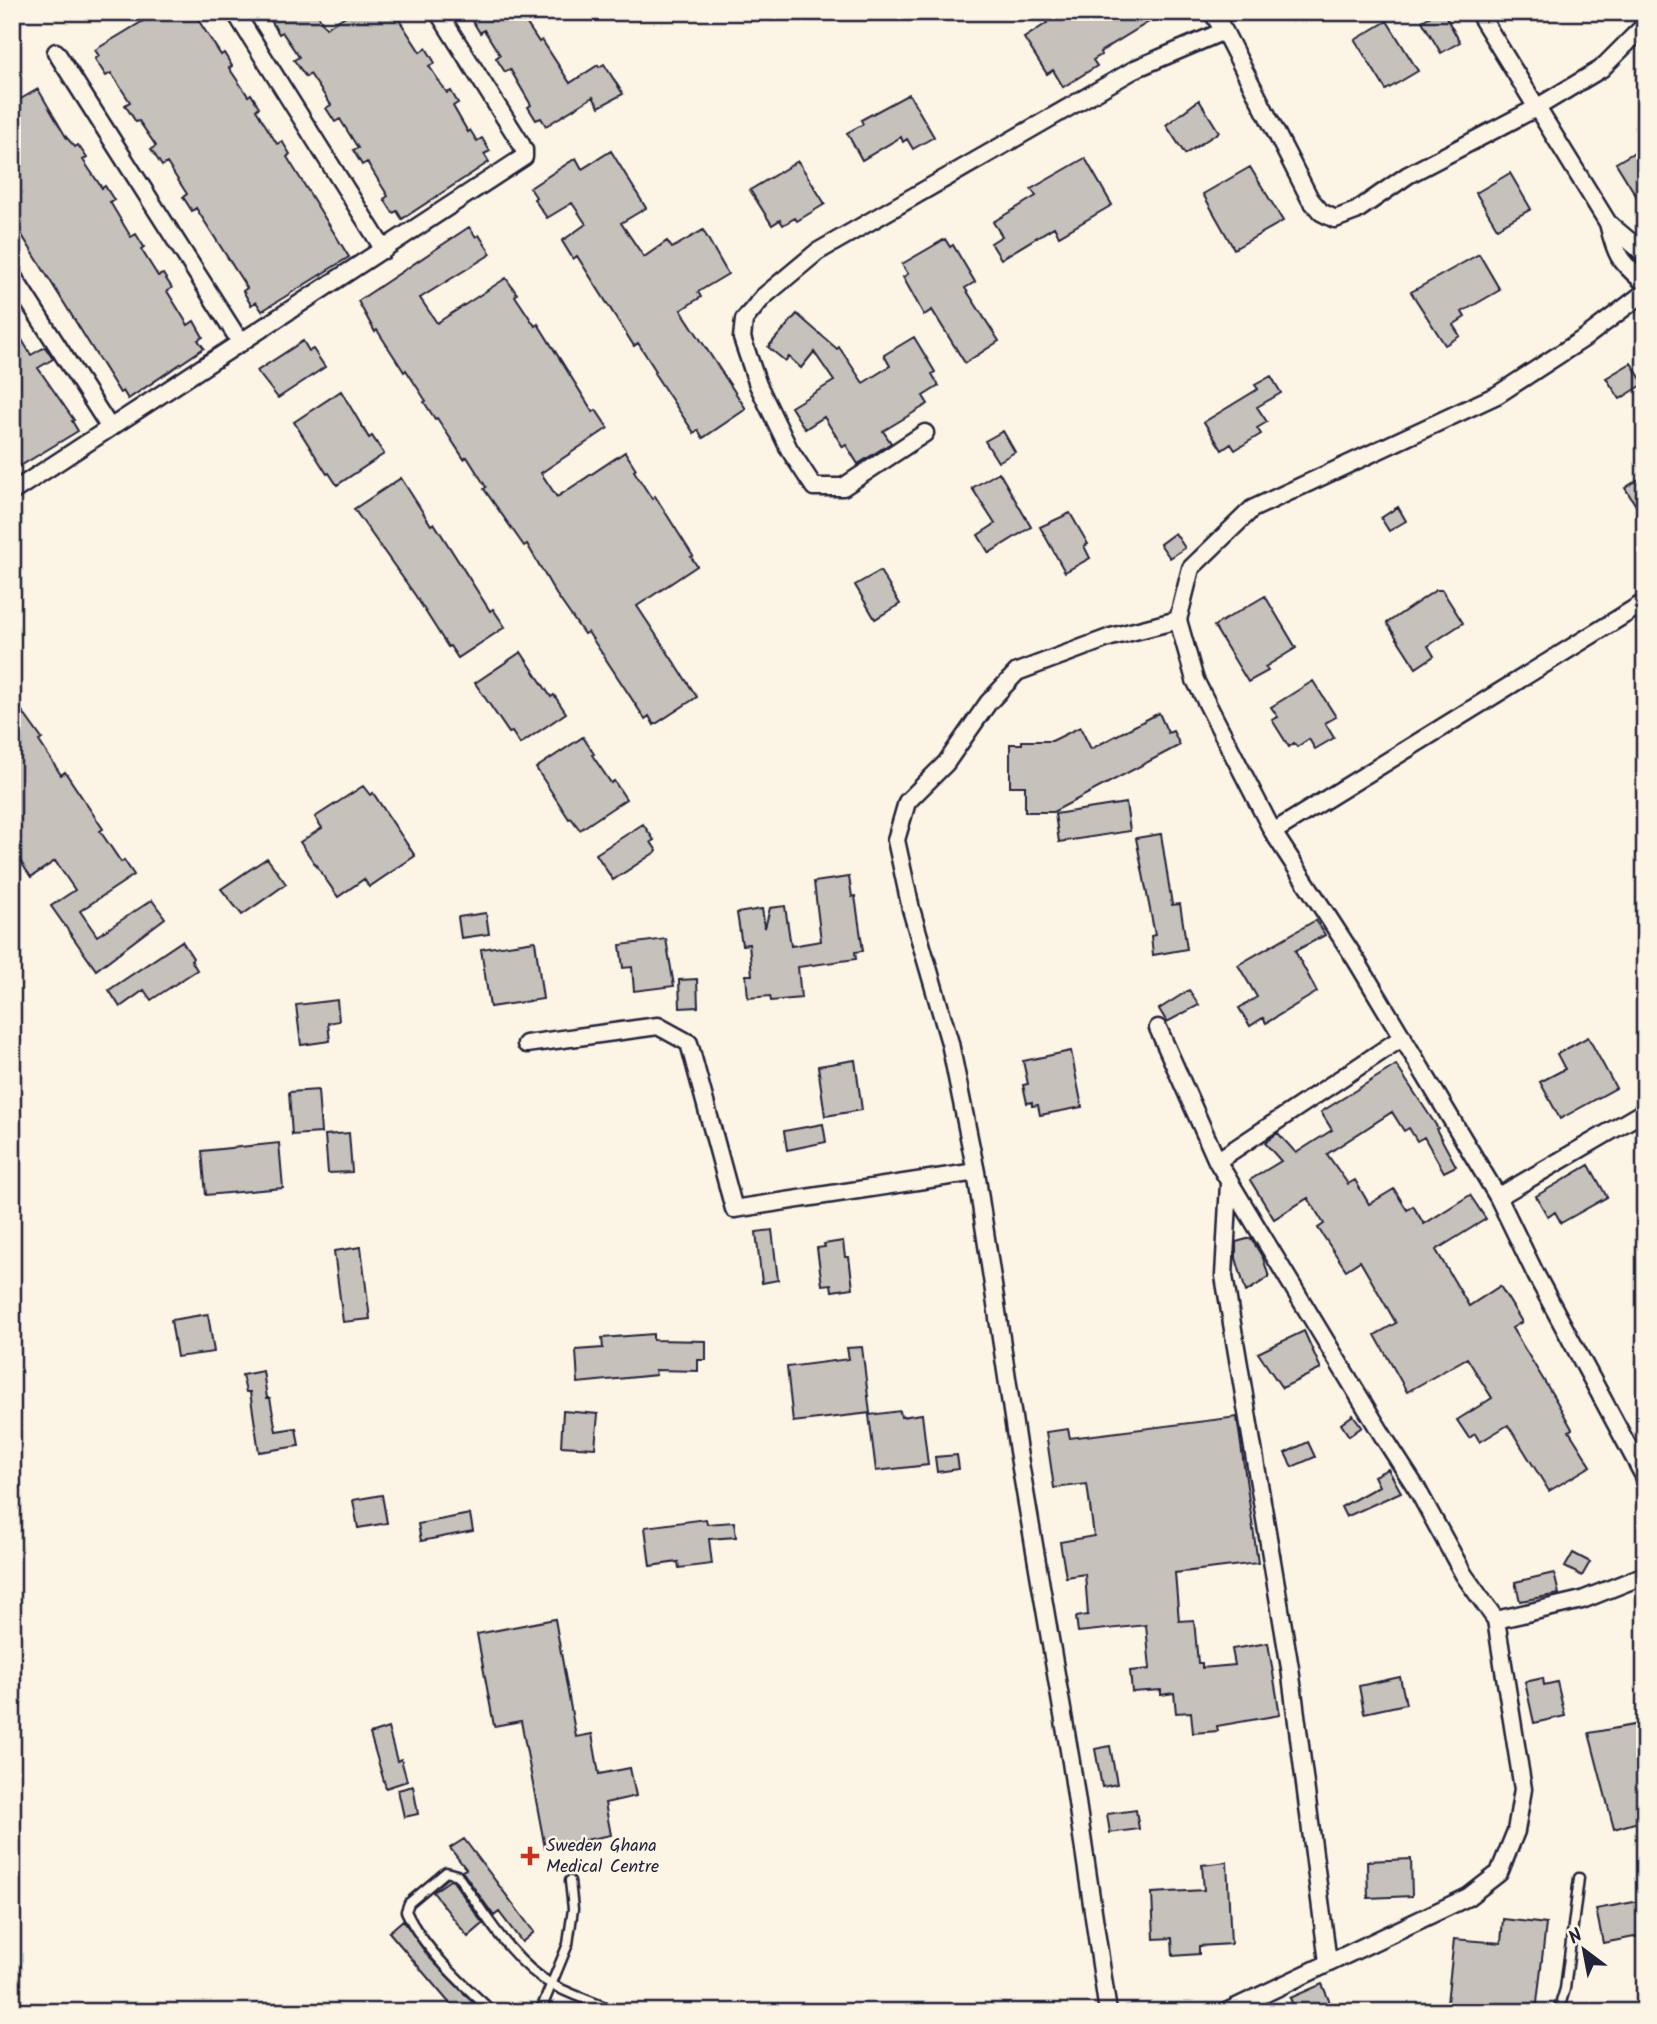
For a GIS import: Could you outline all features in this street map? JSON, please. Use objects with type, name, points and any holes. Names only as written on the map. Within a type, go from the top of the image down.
[{"type":"street","points":[[234,12],[384,250]]},
{"type":"street","points":[[12,492],[524,158],[520,142],[438,12]]},
{"type":"street","points":[[1212,12],[1310,199],[1321,212],[1335,219],[1356,211],[1408,175],[1536,108],[1601,69],[1645,25]]},
{"type":"street","points":[[1478,12],[1608,223],[1645,254]]},
{"type":"street","points":[[925,433],[843,487],[814,487],[789,449],[758,385],[742,338],[744,320],[763,297],[817,252],[1138,68],[1224,31]]},
{"type":"street","points":[[56,52],[241,343]]},
{"type":"street","points":[[1608,223],[1621,263],[1645,283]]},
{"type":"street","points":[[12,275],[110,428]]},
{"type":"street","points":[[1645,292],[1586,337],[1497,395],[1252,509],[1191,568],[1178,620],[1195,680],[1273,832],[1403,1037],[1498,1197],[1536,1275],[1645,1478]]},
{"type":"street","points":[[1273,832],[1645,602]]},
{"type":"street","points":[[1108,2012],[1071,1762],[1018,1451],[976,1172],[950,1043],[911,909],[896,840],[907,802],[946,764],[988,703],[1017,672],[1111,637],[1178,620]]},
{"type":"street","points":[[526,1044],[658,1026],[689,1043],[734,1209],[976,1172]]},
{"type":"street","points":[[1158,1028],[1229,1183],[1402,1464],[1464,1574],[1496,1620],[1523,1789],[1516,1831],[1499,1873],[1468,1897],[1226,2012]]},
{"type":"street","points":[[1217,1161],[1403,1037]]},
{"type":"street","points":[[1498,1197],[1645,1111]]},
{"type":"street","points":[[1229,1183],[1224,1276],[1290,1668],[1328,1962]]},
{"type":"street","points":[[1496,1620],[1582,1600],[1645,1576]]},
{"type":"lane","points":[[493,2012],[448,1969],[411,1923],[406,1911],[409,1903],[446,1872],[457,1875],[512,1950],[552,1984],[618,2012]]},
{"type":"lane","points":[[1558,2012],[1565,1989],[1578,1878]]},
{"type":"lane","points":[[540,2012],[569,1944],[573,1909],[570,1881]]},
{"type":"building","points":[[158,12],[193,12],[221,55],[224,53],[232,66],[229,68],[248,96],[251,94],[259,107],[256,110],[277,144],[282,141],[290,154],[287,157],[349,257],[262,311],[256,302],[251,305],[243,291],[247,288],[196,208],[192,211],[183,197],[187,194],[167,163],[162,166],[151,149],[156,146],[125,105],[130,102],[111,73],[106,76],[95,59],[99,56],[95,50]]},
{"type":"building","points":[[266,12],[316,12],[326,28],[352,12],[394,12],[420,52],[426,48],[435,63],[429,66],[447,93],[451,91],[458,103],[453,106],[468,132],[470,130],[477,141],[482,138],[490,151],[484,154],[489,162],[402,219],[397,211],[393,213],[384,199],[388,196],[367,162],[362,165],[353,150],[358,148],[340,119],[335,122],[326,108],[331,105],[310,74],[306,77],[294,60],[299,57],[282,32],[279,34]]},
{"type":"building","points":[[467,12],[519,12],[539,42],[542,40],[570,83],[604,64],[623,94],[599,107],[593,97],[546,126],[541,118],[536,120],[528,107],[531,105],[510,69],[505,72],[496,58],[500,55],[484,30],[480,33]]},
{"type":"building","points":[[1040,12],[1165,12],[1100,52],[1101,55],[1093,60],[1097,66],[1063,87],[1053,70],[1047,74],[1024,38],[1047,23]]},
{"type":"building","points":[[1443,12],[1460,42],[1441,53],[1422,21]]},
{"type":"building","points":[[1387,21],[1418,71],[1386,90],[1355,40]]},
{"type":"building","points":[[38,89],[66,137],[75,147],[78,145],[87,158],[83,160],[102,188],[105,186],[114,200],[110,202],[131,237],[136,234],[144,247],[141,249],[158,276],[163,274],[172,288],[167,291],[188,325],[194,321],[203,337],[198,340],[204,348],[128,399],[123,391],[120,393],[18,229],[12,233],[12,150],[21,144],[12,129],[12,104]]},
{"type":"building","points":[[909,94],[934,137],[913,149],[907,139],[903,142],[901,137],[862,160],[847,133],[863,124],[861,120]]},
{"type":"building","points":[[1199,100],[1219,132],[1185,154],[1166,125]]},
{"type":"building","points":[[1645,146],[1645,210],[1616,163]]},
{"type":"building","points":[[611,151],[646,208],[621,223],[644,257],[667,241],[672,248],[703,230],[728,274],[698,292],[701,297],[681,310],[746,409],[703,438],[698,430],[694,433],[654,373],[656,371],[638,343],[634,346],[577,256],[573,259],[562,241],[586,224],[572,203],[547,218],[530,188],[576,158],[582,169]]},
{"type":"building","points":[[1085,158],[1112,205],[1059,236],[1054,227],[1001,259],[991,243],[1002,236],[993,222],[1036,196],[1031,189]]},
{"type":"building","points":[[798,161],[825,204],[797,221],[795,218],[783,225],[780,220],[772,225],[750,190]]},
{"type":"building","points":[[1250,167],[1283,221],[1234,249],[1203,194]]},
{"type":"building","points":[[1510,173],[1531,209],[1497,228],[1476,193]]},
{"type":"building","points":[[469,227],[476,237],[479,235],[491,254],[420,298],[437,323],[506,278],[517,294],[515,296],[535,326],[538,324],[593,412],[596,410],[608,428],[541,473],[557,497],[625,452],[636,469],[634,471],[652,499],[655,496],[697,566],[637,606],[697,697],[654,725],[649,716],[645,719],[588,632],[584,634],[556,594],[527,544],[524,546],[484,489],[486,487],[467,457],[464,459],[437,418],[435,419],[406,370],[404,372],[377,330],[375,332],[358,301]]},
{"type":"building","points":[[945,239],[950,247],[953,245],[975,282],[965,288],[999,341],[965,363],[932,310],[924,315],[903,277],[908,274],[902,264]]},
{"type":"building","points":[[1479,254],[1500,290],[1462,312],[1465,317],[1453,325],[1460,336],[1445,345],[1411,292]]},
{"type":"building","points":[[797,314],[837,349],[839,347],[863,383],[890,366],[884,355],[914,337],[935,372],[932,374],[939,386],[923,396],[928,404],[883,431],[891,443],[858,464],[846,445],[843,447],[824,417],[805,429],[791,407],[834,381],[814,352],[801,368],[789,357],[785,361],[768,347]]},
{"type":"building","points":[[12,323],[31,355],[45,347],[53,359],[38,368],[74,420],[72,421],[78,431],[12,471]]},
{"type":"building","points":[[303,341],[309,351],[313,349],[325,367],[278,398],[257,371]]},
{"type":"building","points":[[1631,363],[1644,384],[1620,399],[1606,378]]},
{"type":"building","points":[[1271,376],[1281,393],[1257,407],[1267,422],[1257,428],[1261,434],[1235,450],[1231,444],[1222,450],[1204,422],[1258,389],[1255,385]]},
{"type":"building","points":[[341,391],[369,438],[372,436],[384,454],[337,485],[294,422]]},
{"type":"building","points":[[1003,431],[1015,452],[998,462],[985,441]]},
{"type":"building","points":[[999,472],[1031,527],[989,553],[978,535],[995,524],[972,488]]},
{"type":"building","points":[[1645,475],[1645,520],[1625,488]]},
{"type":"building","points":[[401,478],[431,525],[434,523],[490,611],[493,609],[505,627],[458,658],[354,509]]},
{"type":"building","points":[[1398,507],[1406,521],[1389,531],[1381,518]]},
{"type":"building","points":[[1070,513],[1088,544],[1084,546],[1090,558],[1065,572],[1040,527]]},
{"type":"building","points":[[1175,533],[1185,548],[1170,558],[1160,544]]},
{"type":"building","points":[[880,571],[900,604],[875,619],[855,585]]},
{"type":"building","points":[[1436,590],[1442,590],[1463,623],[1428,646],[1434,656],[1416,668],[1387,623]]},
{"type":"building","points":[[1265,596],[1296,648],[1265,667],[1268,671],[1248,682],[1214,626]]},
{"type":"building","points":[[521,652],[551,697],[554,695],[566,713],[520,744],[512,732],[509,733],[475,683]]},
{"type":"building","points":[[1313,681],[1336,717],[1325,723],[1334,738],[1315,749],[1309,739],[1297,747],[1294,743],[1289,747],[1272,720],[1278,717],[1271,707]]},
{"type":"building","points":[[12,697],[42,739],[39,741],[61,775],[65,772],[103,829],[100,831],[121,862],[124,860],[134,875],[80,911],[97,936],[152,900],[165,918],[96,970],[51,906],[75,890],[55,861],[31,877],[12,849]]},
{"type":"building","points":[[1159,713],[1168,733],[1173,731],[1180,745],[1053,812],[1025,812],[1025,786],[1010,786],[1010,744],[1022,744],[1022,741],[1052,741],[1080,727],[1091,749]]},
{"type":"building","points":[[583,737],[611,783],[614,781],[626,799],[580,830],[571,818],[569,819],[536,768]]},
{"type":"building","points":[[363,786],[370,795],[373,793],[415,856],[369,887],[364,879],[338,897],[300,842],[322,828],[315,817]]},
{"type":"building","points":[[1126,803],[1130,831],[1059,842],[1055,814]]},
{"type":"building","points":[[643,824],[654,840],[651,842],[657,851],[613,880],[596,854]]},
{"type":"building","points":[[1161,834],[1172,905],[1180,904],[1187,949],[1153,955],[1151,936],[1155,935],[1136,838]]},
{"type":"building","points":[[267,858],[286,884],[242,915],[221,889]]},
{"type":"building","points":[[849,877],[852,897],[855,896],[863,951],[855,952],[856,959],[798,967],[801,998],[771,1001],[770,996],[748,998],[746,975],[752,975],[749,944],[742,945],[737,913],[762,909],[765,928],[770,908],[785,906],[791,946],[821,941],[814,882]]},
{"type":"building","points":[[486,913],[489,934],[461,938],[458,917]]},
{"type":"building","points":[[1316,920],[1325,935],[1295,951],[1317,992],[1266,1023],[1263,1018],[1250,1026],[1239,1008],[1257,997],[1238,965]]},
{"type":"building","points":[[666,939],[674,986],[634,991],[632,967],[623,968],[620,945]]},
{"type":"building","points":[[182,941],[197,970],[151,1000],[144,990],[120,1007],[109,990]]},
{"type":"building","points":[[535,941],[543,999],[490,1007],[481,949]]},
{"type":"building","points":[[697,979],[698,1007],[680,1008],[679,980]]},
{"type":"building","points":[[1189,990],[1199,1005],[1167,1022],[1159,1009]]},
{"type":"building","points":[[337,1000],[339,1021],[328,1023],[330,1041],[301,1045],[296,1005]]},
{"type":"building","points":[[1588,1037],[1616,1088],[1560,1119],[1540,1082],[1565,1069],[1557,1054]]},
{"type":"building","points":[[1071,1051],[1082,1107],[1040,1115],[1038,1105],[1027,1103],[1023,1085],[1028,1084],[1023,1061]]},
{"type":"building","points":[[855,1060],[862,1110],[825,1116],[818,1066]]},
{"type":"building","points":[[1396,1065],[1438,1128],[1436,1129],[1456,1166],[1444,1172],[1424,1137],[1417,1141],[1409,1128],[1404,1131],[1392,1112],[1327,1154],[1348,1184],[1355,1180],[1369,1204],[1394,1189],[1407,1210],[1413,1206],[1424,1224],[1470,1195],[1486,1219],[1436,1250],[1469,1306],[1500,1286],[1522,1322],[1512,1328],[1557,1402],[1572,1429],[1569,1431],[1591,1466],[1549,1491],[1508,1425],[1480,1442],[1475,1434],[1469,1438],[1457,1420],[1492,1398],[1467,1358],[1407,1392],[1375,1335],[1396,1323],[1360,1261],[1346,1270],[1318,1228],[1324,1224],[1308,1198],[1274,1219],[1250,1180],[1281,1161],[1265,1143],[1272,1137],[1278,1133],[1296,1153],[1332,1130],[1321,1112]]},
{"type":"building","points":[[318,1090],[321,1133],[292,1135],[289,1092]]},
{"type":"building","points":[[823,1124],[826,1142],[787,1150],[784,1131]]},
{"type":"building","points":[[349,1133],[352,1172],[328,1173],[325,1135]]},
{"type":"building","points":[[279,1143],[283,1188],[206,1195],[202,1151]]},
{"type":"building","points":[[1589,1165],[1607,1197],[1561,1223],[1555,1212],[1548,1217],[1536,1196]]},
{"type":"building","points":[[772,1230],[778,1280],[762,1283],[756,1232]]},
{"type":"building","points":[[1251,1238],[1263,1258],[1269,1277],[1246,1292],[1236,1258],[1236,1242]]},
{"type":"building","points":[[843,1241],[845,1257],[849,1257],[853,1288],[832,1291],[831,1284],[822,1285],[817,1248]]},
{"type":"building","points":[[361,1247],[370,1319],[343,1322],[334,1251]]},
{"type":"building","points":[[208,1314],[214,1352],[177,1357],[171,1320]]},
{"type":"building","points":[[1304,1331],[1321,1369],[1282,1388],[1258,1353]]},
{"type":"building","points":[[653,1334],[653,1340],[706,1341],[706,1360],[698,1360],[698,1371],[655,1370],[656,1375],[578,1383],[576,1350],[603,1348],[602,1338]]},
{"type":"building","points":[[862,1347],[870,1413],[793,1422],[787,1367],[849,1359],[847,1348]]},
{"type":"building","points":[[263,1371],[276,1431],[296,1428],[299,1446],[259,1452],[250,1392],[246,1392],[242,1375]]},
{"type":"building","points":[[563,1411],[598,1414],[595,1448],[561,1446]]},
{"type":"building","points":[[900,1411],[901,1417],[922,1414],[928,1465],[876,1471],[869,1415]]},
{"type":"building","points":[[1353,1415],[1362,1427],[1349,1436],[1341,1424]]},
{"type":"building","points":[[1237,1417],[1258,1563],[1175,1573],[1179,1621],[1194,1620],[1198,1663],[1202,1663],[1202,1668],[1235,1665],[1232,1649],[1268,1643],[1280,1715],[1217,1726],[1218,1731],[1193,1733],[1191,1712],[1176,1713],[1174,1693],[1161,1695],[1161,1690],[1132,1692],[1130,1671],[1150,1669],[1146,1625],[1078,1632],[1076,1617],[1088,1615],[1085,1574],[1066,1577],[1060,1542],[1094,1536],[1087,1484],[1054,1488],[1046,1432],[1068,1429],[1070,1438]]},
{"type":"building","points":[[1308,1442],[1315,1457],[1292,1467],[1285,1453]]},
{"type":"building","points":[[957,1455],[959,1469],[937,1472],[935,1457]]},
{"type":"building","points":[[1388,1469],[1401,1492],[1346,1517],[1341,1507],[1379,1486],[1374,1476]]},
{"type":"building","points":[[382,1495],[387,1523],[358,1528],[353,1500]]},
{"type":"building","points":[[470,1514],[473,1531],[421,1541],[418,1524]]},
{"type":"building","points":[[706,1519],[707,1524],[734,1522],[736,1537],[709,1539],[712,1564],[679,1568],[678,1562],[650,1566],[645,1527]]},
{"type":"building","points":[[1573,1553],[1590,1562],[1582,1576],[1565,1567]]},
{"type":"building","points":[[1554,1573],[1559,1594],[1520,1601],[1515,1582]]},
{"type":"building","points":[[555,1619],[576,1737],[592,1734],[599,1774],[630,1768],[636,1796],[605,1803],[611,1835],[545,1848],[521,1721],[494,1726],[477,1634]]},
{"type":"building","points":[[1400,1677],[1406,1704],[1364,1713],[1359,1686]]},
{"type":"building","points":[[1543,1678],[1544,1685],[1557,1682],[1565,1716],[1534,1723],[1525,1682]]},
{"type":"building","points":[[1645,1723],[1645,1820],[1614,1829],[1589,1733]]},
{"type":"building","points":[[388,1728],[397,1761],[401,1759],[407,1781],[386,1788],[370,1734]]},
{"type":"building","points":[[1110,1746],[1117,1784],[1102,1787],[1095,1749]]},
{"type":"building","points":[[413,1786],[418,1814],[404,1817],[398,1790]]},
{"type":"building","points":[[1136,1810],[1139,1829],[1110,1833],[1107,1814]]},
{"type":"building","points":[[464,1839],[534,1932],[522,1942],[499,1912],[494,1916],[462,1871],[466,1869],[450,1848]]},
{"type":"building","points":[[1411,1859],[1412,1896],[1368,1898],[1367,1861]]},
{"type":"building","points":[[1227,1862],[1231,1944],[1199,1946],[1199,1954],[1173,1956],[1172,1938],[1154,1939],[1152,1893],[1204,1890],[1202,1865]]},
{"type":"building","points":[[450,1880],[483,1924],[468,1937],[433,1892]]},
{"type":"building","points":[[1645,1900],[1645,1935],[1603,1943],[1596,1909]]},
{"type":"building","points":[[1503,1919],[1546,1924],[1536,2012],[1446,2012],[1454,1939],[1501,1943]]},
{"type":"building","points":[[403,1920],[428,1956],[482,2012],[457,2012],[389,1932]]},
{"type":"building","points":[[1322,1984],[1334,2012],[1296,2012],[1290,1998]]},
{"type":"place","name":"Sweden Ghana Medical Centre","points":[[530,1856]]}]
